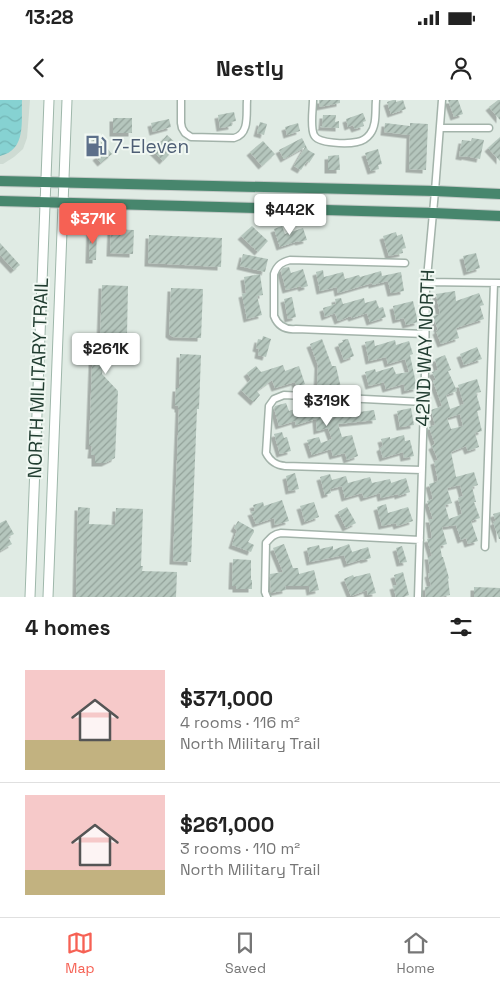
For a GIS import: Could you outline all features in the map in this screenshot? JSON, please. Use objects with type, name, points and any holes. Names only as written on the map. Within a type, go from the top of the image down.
[{"type":"highway","points":[[0,181],[500,194]]},
{"type":"highway","points":[[0,201],[500,216]]},
{"type":"main road","name":"NORTH MILITARY TRAIL","points":[[28,595],[49,100]]},
{"type":"main road","name":"NORTH MILITARY TRAIL","points":[[48,597],[67,100]]},
{"type":"street","points":[[182,100],[180,123],[184,133],[191,137],[234,138],[239,137],[243,133],[246,124],[247,100]]},
{"type":"street","points":[[313,100],[312,128],[316,138],[324,142],[353,142],[363,140],[374,126],[376,100]]},
{"type":"street","name":"42ND WAY NORTH","points":[[418,597],[426,282],[436,191],[442,100]]},
{"type":"street","points":[[441,128],[489,128]]},
{"type":"street","points":[[405,264],[290,260],[280,264],[274,274],[274,316],[280,326],[291,330],[425,334]]},
{"type":"street","points":[[426,282],[497,283],[485,547]]},
{"type":"street","points":[[422,470],[279,466],[268,458],[266,452],[268,406],[274,399],[284,396],[424,402]]},
{"type":"street","points":[[268,597],[265,592],[266,543],[271,536],[281,533],[420,540]]},
{"type":"shaded area","points":[[0,100],[30,100],[27,138],[23,149],[3,164],[0,164]]},
{"type":"water","points":[[0,100],[22,100],[22,125],[19,141],[15,148],[9,153],[0,156]]},
{"type":"building","points":[[319,100],[340,100],[340,103],[320,107]]},
{"type":"building","points":[[396,100],[396,102],[403,100],[406,109],[391,114],[387,102]]},
{"type":"building","points":[[448,100],[458,100],[463,114],[454,117]]},
{"type":"building","points":[[500,100],[500,120],[489,107]]},
{"type":"building","points":[[234,112],[236,121],[231,122],[232,126],[220,128],[218,115]]},
{"type":"building","points":[[363,113],[366,121],[363,122],[364,126],[355,129],[353,125],[348,127],[346,119]]},
{"type":"building","points":[[323,115],[336,115],[335,122],[339,121],[339,128],[320,127],[322,126]]},
{"type":"building","points":[[113,118],[132,118],[132,133],[113,133]]},
{"type":"building","points":[[169,119],[171,127],[153,132],[151,123]]},
{"type":"building","points":[[260,122],[267,124],[264,135],[257,133]]},
{"type":"building","points":[[298,123],[300,131],[287,135],[285,127]]},
{"type":"building","points":[[385,123],[410,126],[410,123],[428,124],[426,170],[409,169],[410,135],[384,132]]},
{"type":"building","points":[[167,135],[178,145],[163,161],[153,151]]},
{"type":"building","points":[[97,136],[112,154],[101,163],[96,157],[102,152],[92,140]]},
{"type":"building","points":[[500,137],[500,161],[488,148]]},
{"type":"building","points":[[302,138],[308,150],[315,154],[301,170],[294,166],[305,147],[284,159],[279,150]]},
{"type":"building","points":[[472,138],[484,140],[480,159],[459,156],[462,140],[471,141]]},
{"type":"building","points":[[263,141],[275,154],[262,166],[250,152]]},
{"type":"building","points":[[378,149],[382,164],[378,165],[379,169],[371,171],[365,153]]},
{"type":"building","points":[[339,155],[340,170],[328,170],[328,156]]},
{"type":"building","points":[[252,226],[268,241],[258,252],[241,236]]},
{"type":"building","points":[[282,226],[285,234],[303,228],[307,240],[280,247],[274,229]]},
{"type":"building","points":[[90,229],[97,230],[96,260],[89,260]]},
{"type":"building","points":[[111,229],[134,230],[133,254],[110,253]]},
{"type":"building","points":[[396,232],[397,236],[402,234],[406,248],[402,249],[403,253],[389,256],[383,236]]},
{"type":"building","points":[[149,235],[222,238],[221,267],[148,263]]},
{"type":"building","points":[[0,243],[20,265],[14,270],[0,255]]},
{"type":"building","points":[[476,253],[480,268],[467,272],[463,256]]},
{"type":"building","points":[[243,254],[268,259],[265,272],[240,266]]},
{"type":"building","points":[[289,267],[291,273],[303,269],[308,286],[286,290],[281,271],[283,268]]},
{"type":"building","points":[[323,270],[324,277],[343,272],[345,279],[381,271],[382,276],[401,272],[404,291],[391,293],[388,281],[372,285],[372,283],[338,293],[337,287],[320,291],[316,272]]},
{"type":"building","points":[[260,274],[263,295],[257,296],[262,315],[247,319],[242,294],[246,293],[244,277]]},
{"type":"building","points":[[102,285],[128,286],[127,335],[121,334],[104,350],[102,374],[118,391],[115,458],[105,463],[95,463],[95,455],[91,455],[92,446],[89,446],[93,340],[100,340]]},
{"type":"building","points":[[171,288],[203,289],[201,338],[173,337],[169,334]]},
{"type":"building","points":[[455,291],[456,301],[479,293],[484,305],[480,306],[484,319],[456,328],[459,338],[441,344],[433,316],[440,314],[436,294]]},
{"type":"building","points":[[292,297],[296,317],[288,319],[284,299]]},
{"type":"building","points":[[341,298],[343,304],[364,298],[365,303],[376,300],[379,308],[383,307],[386,317],[370,322],[367,313],[338,321],[335,313],[325,317],[323,308],[336,304],[335,299]]},
{"type":"building","points":[[413,301],[418,322],[406,325],[404,318],[396,320],[393,306]]},
{"type":"building","points":[[263,336],[271,339],[266,357],[258,355],[259,349],[256,348],[258,339],[262,340]]},
{"type":"building","points":[[322,339],[332,366],[336,366],[341,388],[317,390],[318,365],[310,344]]},
{"type":"building","points":[[348,339],[354,356],[344,360],[338,344],[343,342],[342,340]]},
{"type":"building","points":[[374,340],[375,346],[395,340],[396,345],[409,341],[413,354],[410,355],[417,388],[405,391],[404,384],[386,389],[384,382],[369,386],[365,372],[375,369],[376,372],[393,367],[396,374],[409,372],[405,359],[388,364],[386,357],[369,361],[365,342]]},
{"type":"building","points":[[477,347],[482,359],[464,365],[460,354]]},
{"type":"building","points":[[180,354],[201,355],[191,562],[173,561],[179,409],[175,405],[176,388],[179,388]]},
{"type":"building","points":[[445,355],[451,370],[448,371],[457,391],[446,395],[450,409],[464,404],[458,385],[477,379],[481,392],[476,393],[481,410],[477,411],[482,431],[475,433],[479,447],[468,451],[466,446],[451,452],[456,477],[474,472],[478,485],[472,487],[476,502],[474,502],[480,518],[471,521],[478,541],[468,544],[466,538],[461,540],[456,525],[442,527],[447,544],[440,546],[449,578],[450,595],[426,597],[425,587],[431,586],[428,574],[430,573],[428,556],[432,556],[427,539],[432,538],[429,519],[433,519],[427,501],[433,499],[429,484],[438,481],[434,461],[438,460],[432,446],[435,444],[429,427],[435,425],[431,410],[442,406],[433,381],[436,380],[432,372],[438,370],[435,359]],"holes":[[[460,414],[463,426],[451,429],[447,418]],[[460,485],[463,496],[458,498],[462,514],[449,519],[445,505],[452,503],[447,488]]]},
{"type":"building","points":[[283,365],[285,371],[299,366],[305,384],[297,387],[295,382],[275,388],[272,380],[257,391],[260,395],[254,402],[241,390],[251,379],[247,373],[256,366],[261,372]]},
{"type":"building","points":[[286,403],[289,411],[304,406],[306,414],[314,412],[316,419],[296,425],[295,421],[279,426],[274,408]]},
{"type":"building","points":[[358,404],[359,412],[374,410],[376,420],[338,424],[342,437],[352,435],[358,456],[347,460],[345,453],[333,456],[331,449],[312,455],[307,440],[319,437],[321,443],[332,439],[328,428],[317,431],[316,411],[324,409],[325,412],[345,406],[348,418],[349,405]]},
{"type":"building","points":[[411,408],[414,425],[400,427],[397,411]]},
{"type":"building","points":[[282,432],[284,438],[287,437],[291,451],[280,454],[274,434]]},
{"type":"building","points":[[404,435],[405,441],[410,440],[414,456],[404,458],[403,452],[383,458],[380,448],[383,446],[381,439],[390,437],[390,439]]},
{"type":"building","points":[[295,473],[299,489],[289,491],[286,476]]},
{"type":"building","points":[[330,474],[332,480],[346,476],[348,483],[370,477],[372,483],[390,479],[391,483],[406,478],[410,492],[381,498],[380,493],[364,498],[362,493],[345,498],[342,486],[330,489],[331,493],[325,495],[320,477]]},
{"type":"building","points":[[282,500],[289,521],[275,525],[274,518],[256,524],[251,512],[255,511],[253,505],[263,502],[264,506]]},
{"type":"building","points":[[314,502],[319,517],[305,522],[300,506]]},
{"type":"building","points":[[386,504],[388,513],[408,507],[413,521],[397,526],[396,523],[382,526],[377,507]]},
{"type":"building","points":[[78,507],[90,508],[89,524],[115,525],[116,508],[143,509],[142,571],[177,572],[176,597],[76,597]]},
{"type":"building","points":[[347,507],[356,523],[346,528],[338,512]]},
{"type":"building","points":[[500,512],[499,539],[493,522],[496,521],[493,514]]},
{"type":"building","points":[[6,520],[14,534],[8,537],[12,544],[0,551],[0,523]]},
{"type":"building","points":[[238,521],[254,530],[248,542],[254,545],[251,552],[232,545],[237,530],[234,528]]},
{"type":"building","points":[[284,544],[293,568],[298,568],[299,574],[314,570],[319,590],[310,592],[309,586],[285,586],[286,590],[271,593],[270,574],[283,572],[273,548]]},
{"type":"building","points":[[349,544],[352,552],[368,547],[371,558],[347,564],[344,555],[310,562],[307,548],[319,545],[320,549],[333,546],[333,550]]},
{"type":"building","points":[[402,546],[407,562],[400,563],[396,548]]},
{"type":"building","points":[[233,559],[251,560],[252,589],[236,589],[236,586],[232,586]]},
{"type":"building","points":[[403,572],[409,595],[396,597],[393,586],[397,585],[394,575]]},
{"type":"building","points":[[370,573],[376,593],[368,595],[367,590],[351,596],[344,579],[353,575],[354,577]]},
{"type":"building","points":[[474,587],[500,588],[500,597],[474,597]]},
{"type":"place","name":"7-Eleven","points":[[96,146]]}]
